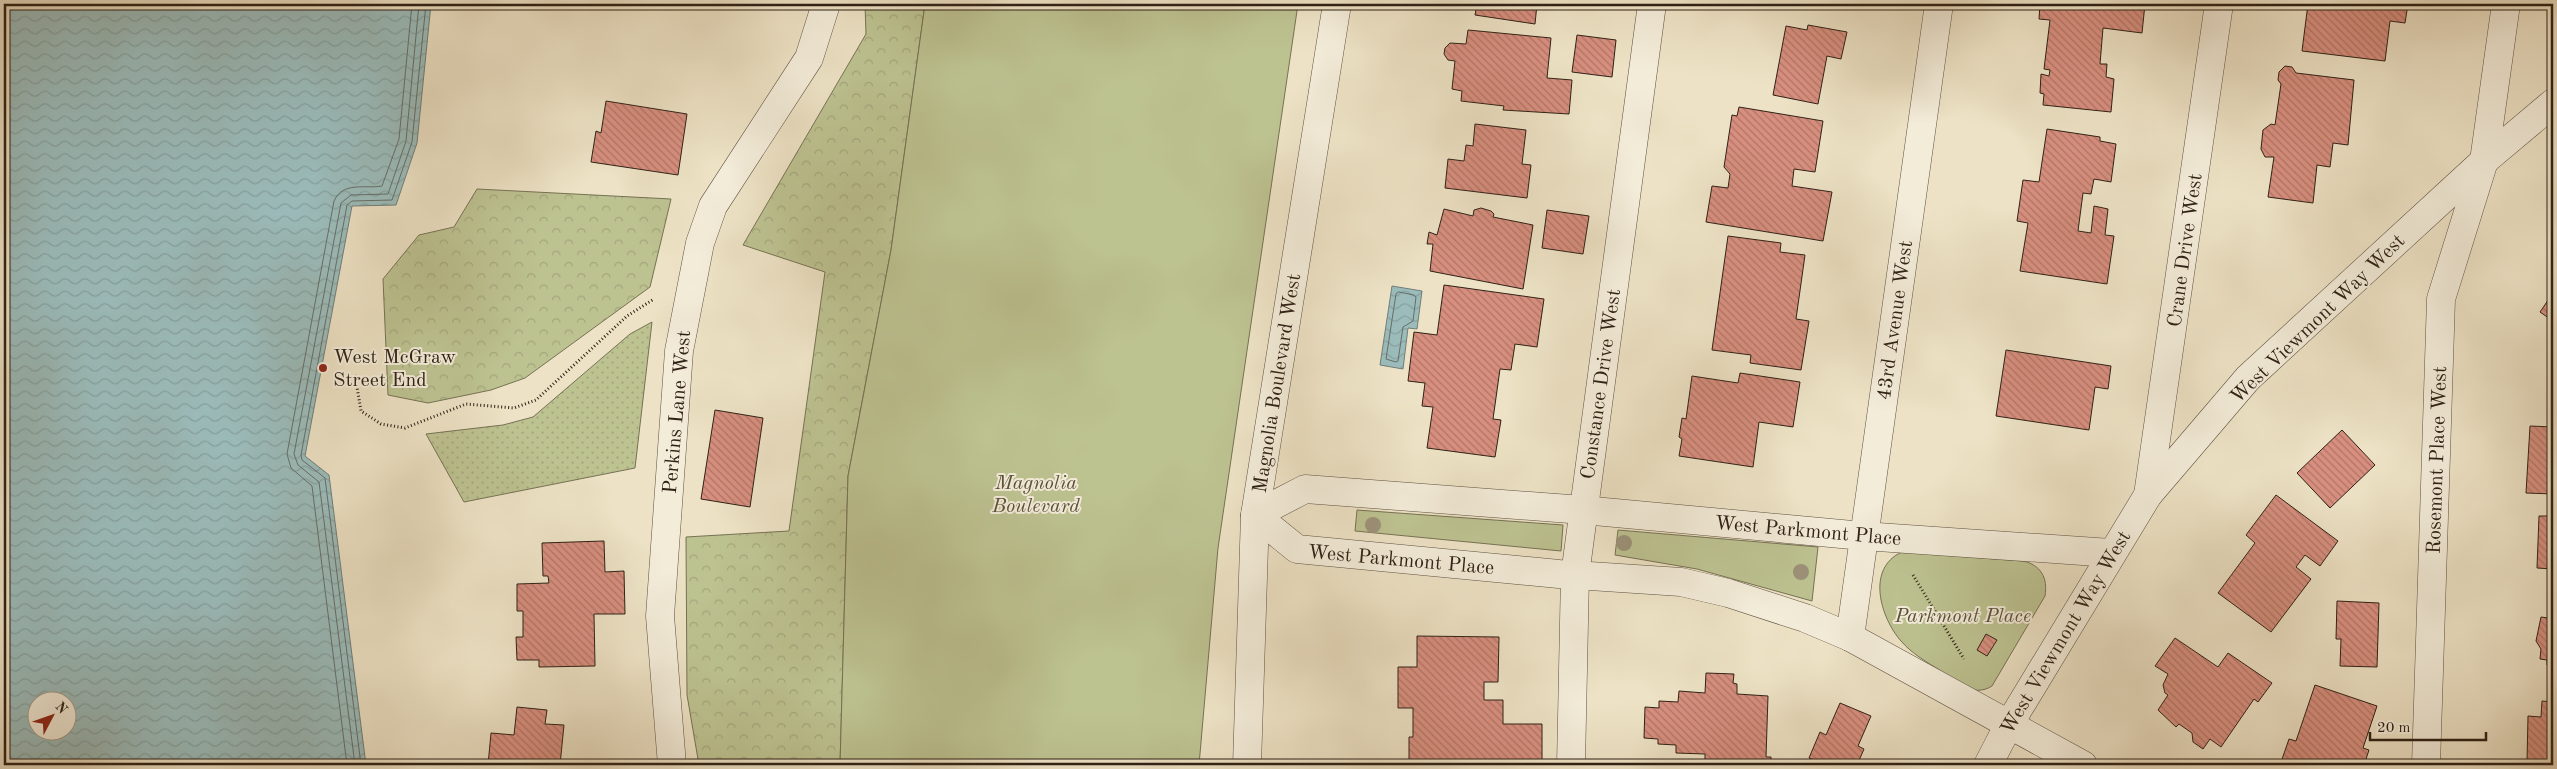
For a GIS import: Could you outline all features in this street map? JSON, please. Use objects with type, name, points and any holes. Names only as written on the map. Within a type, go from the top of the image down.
[{"type":"street","name":"Perkins Lane West","points":[[672,765],[660,616],[679,351],[700,243],[713,206],[809,58],[826,4]]},
{"type":"street","name":"Magnolia Boulevard West","points":[[1246,765],[1255,514],[1337,4]]},
{"type":"street","name":"Constance Drive West","points":[[1571,765],[1575,575],[1652,4]]},
{"type":"street","name":"43rd Avenue West","points":[[1850,637],[1939,4]]},
{"type":"street","name":"Crane Drive West","points":[[2148,496],[2219,4]]},
{"type":"street","name":"Rosemont Place West","points":[[2426,765],[2440,299],[2484,161],[2506,4]]},
{"type":"street","name":"West Viewmont Way West","points":[[1988,765],[2008,726],[2111,553],[2148,496],[2248,378],[2484,161],[2553,103]]},
{"type":"street","name":"West Parkmont Place","points":[[2083,765],[2008,726],[1850,637],[1805,618],[1728,593],[1681,582],[1575,575],[1297,549],[1255,514],[1305,489],[1583,510],[1863,536],[2111,553]]},
{"type":"path","points":[[355,375],[361,411],[381,424],[405,428],[466,404],[514,408],[536,400],[627,316],[653,300],[675,281],[692,283]]},
{"type":"path","points":[[1909,569],[1968,666]]},
{"type":"green space","points":[[865,4],[925,4],[891,250],[848,476],[840,765],[699,765],[687,695],[686,537],[789,531],[825,272],[743,245],[866,34]]},
{"type":"green space","name":"Magnolia Boulevard","points":[[925,4],[1298,4],[1218,548],[1199,765],[840,765],[848,476],[891,250]]},
{"type":"green space","points":[[477,189],[671,199],[650,287],[525,378],[491,390],[428,403],[388,395],[383,279],[419,235],[454,227]]},
{"type":"green space","points":[[652,322],[635,468],[464,502],[426,434],[503,425],[533,417],[630,334]]},
{"type":"green space","points":[[1357,510],[1563,525],[1561,551],[1355,531]]},
{"type":"green space","points":[[1618,530],[1818,547],[1812,601],[1697,569],[1615,555]]},
{"type":"green space","name":"Parkmont Place","points":[[1902,552],[2023,561],[2039,569],[2042,573],[2046,589],[2045,596],[1992,686],[1978,690],[1959,684],[1905,646],[1894,631],[1883,607],[1880,581],[1884,569],[1891,559]]},
{"type":"water","points":[[4,4],[431,4],[417,143],[396,205],[352,206],[305,456],[329,475],[366,765],[4,765]]},
{"type":"water","points":[[1392,286],[1422,291],[1417,329],[1408,328],[1403,369],[1380,365]]},
{"type":"building","points":[[1477,4],[1537,4],[1535,24],[1475,15]]},
{"type":"building","points":[[2040,4],[2145,4],[2142,33],[2103,28],[2100,64],[2107,64],[2106,77],[2114,79],[2111,112],[2043,105],[2044,94],[2040,93],[2041,74],[2049,76],[2050,70],[2044,69],[2050,20],[2039,19]]},
{"type":"building","points":[[2308,4],[2408,4],[2405,23],[2390,21],[2385,61],[2302,51]]},
{"type":"building","points":[[1808,25],[1847,32],[1841,59],[1827,56],[1818,104],[1773,95],[1786,26],[1807,30]]},
{"type":"building","points":[[1468,30],[1551,38],[1547,78],[1572,80],[1569,114],[1503,110],[1504,106],[1461,101],[1462,91],[1452,89],[1455,61],[1448,60],[1444,54],[1445,48],[1450,43],[1466,44]]},
{"type":"building","points":[[1577,35],[1616,40],[1612,77],[1572,72]]},
{"type":"building","points":[[2285,66],[2292,67],[2296,73],[2354,80],[2348,145],[2333,143],[2330,167],[2317,165],[2313,203],[2268,197],[2274,157],[2265,157],[2261,149],[2263,130],[2271,124],[2275,125],[2281,84],[2278,80],[2279,72]]},
{"type":"building","points":[[606,101],[687,114],[678,175],[591,162],[596,131],[601,133]]},
{"type":"building","points":[[1739,107],[1823,121],[1815,172],[1794,169],[1792,186],[1832,192],[1823,241],[1706,222],[1712,186],[1728,188],[1730,174],[1724,167],[1732,115],[1737,116]]},
{"type":"building","points":[[1475,124],[1526,130],[1522,164],[1531,165],[1527,198],[1445,188],[1448,159],[1464,161],[1466,145],[1473,146]]},
{"type":"building","points":[[2047,129],[2100,137],[2100,141],[2116,144],[2111,182],[2094,179],[2091,194],[2083,193],[2078,231],[2091,233],[2094,206],[2108,209],[2105,235],[2114,236],[2107,284],[2020,271],[2028,223],[2017,221],[2023,180],[2039,182]]},
{"type":"building","points":[[1481,208],[1491,211],[1494,214],[1493,217],[1533,225],[1523,289],[1430,271],[1433,244],[1427,244],[1429,232],[1437,235],[1444,209],[1473,216],[1474,210]]},
{"type":"building","points":[[1547,210],[1589,216],[1583,254],[1542,248]]},
{"type":"building","points":[[1728,236],[1781,243],[1780,252],[1805,255],[1796,319],[1809,321],[1801,370],[1750,363],[1751,355],[1712,350]]},
{"type":"building","points":[[1444,285],[1544,299],[1537,347],[1515,344],[1511,370],[1500,369],[1493,419],[1501,420],[1495,457],[1427,448],[1433,407],[1422,406],[1425,383],[1408,381],[1414,332],[1437,335]]},
{"type":"building","points":[[2553,293],[2553,321],[2540,312]]},
{"type":"building","points":[[2006,350],[2111,366],[2108,389],[2095,387],[2089,430],[1996,416]]},
{"type":"building","points":[[1740,373],[1800,382],[1793,427],[1759,422],[1753,467],[1679,456],[1682,439],[1679,437],[1682,418],[1686,419],[1692,376],[1738,383]]},
{"type":"building","points":[[715,410],[763,418],[750,507],[701,499]]},
{"type":"building","points":[[2530,426],[2553,427],[2553,494],[2526,493]]},
{"type":"building","points":[[2342,430],[2375,465],[2330,508],[2297,473]]},
{"type":"building","points":[[2276,495],[2338,541],[2320,566],[2305,555],[2296,567],[2311,579],[2271,632],[2218,593],[2255,543],[2246,535]]},
{"type":"building","points":[[2539,516],[2553,516],[2553,569],[2537,568]]},
{"type":"building","points":[[604,541],[605,572],[624,571],[625,614],[594,614],[595,666],[539,667],[539,660],[517,660],[516,637],[523,637],[523,611],[517,611],[517,584],[549,583],[548,576],[543,576],[542,543]]},
{"type":"building","points":[[2337,601],[2379,603],[2377,667],[2340,666],[2341,639],[2336,639]]},
{"type":"building","points":[[2548,608],[2553,609],[2553,665],[2547,665],[2547,660],[2540,659],[2541,649],[2536,641],[2541,617],[2548,618]]},
{"type":"building","points":[[1986,634],[1997,640],[1987,656],[1977,650]]},
{"type":"building","points":[[1417,636],[1499,637],[1498,682],[1484,682],[1484,700],[1503,700],[1503,724],[1542,724],[1542,765],[1457,765],[1457,761],[1409,761],[1409,737],[1413,737],[1413,708],[1398,708],[1398,667],[1417,667]]},
{"type":"building","points":[[2175,638],[2218,667],[2228,653],[2272,683],[2258,702],[2254,699],[2221,747],[2210,739],[2203,749],[2193,742],[2192,733],[2179,724],[2176,727],[2158,710],[2168,695],[2165,693],[2163,685],[2168,674],[2155,666]]},
{"type":"building","points":[[1706,673],[1734,674],[1733,683],[1737,684],[1737,694],[1768,696],[1766,757],[1771,757],[1771,765],[1705,765],[1705,754],[1676,753],[1676,745],[1658,744],[1658,739],[1644,738],[1645,707],[1659,708],[1659,701],[1678,702],[1679,691],[1705,693]]},
{"type":"building","points":[[2315,685],[2377,706],[2363,748],[2369,750],[2364,765],[2280,765],[2289,739],[2296,741]]},
{"type":"building","points":[[2542,701],[2553,702],[2553,762],[2527,762],[2528,716],[2541,717]]},
{"type":"building","points":[[1840,703],[1871,716],[1858,746],[1864,749],[1857,765],[1818,765],[1820,762],[1809,758],[1820,732],[1826,735]]},
{"type":"building","points":[[517,707],[547,710],[545,724],[564,725],[560,765],[488,765],[491,733],[514,735]]},
{"type":"place","name":"West McGraw Street End","points":[[323,368]]}]
